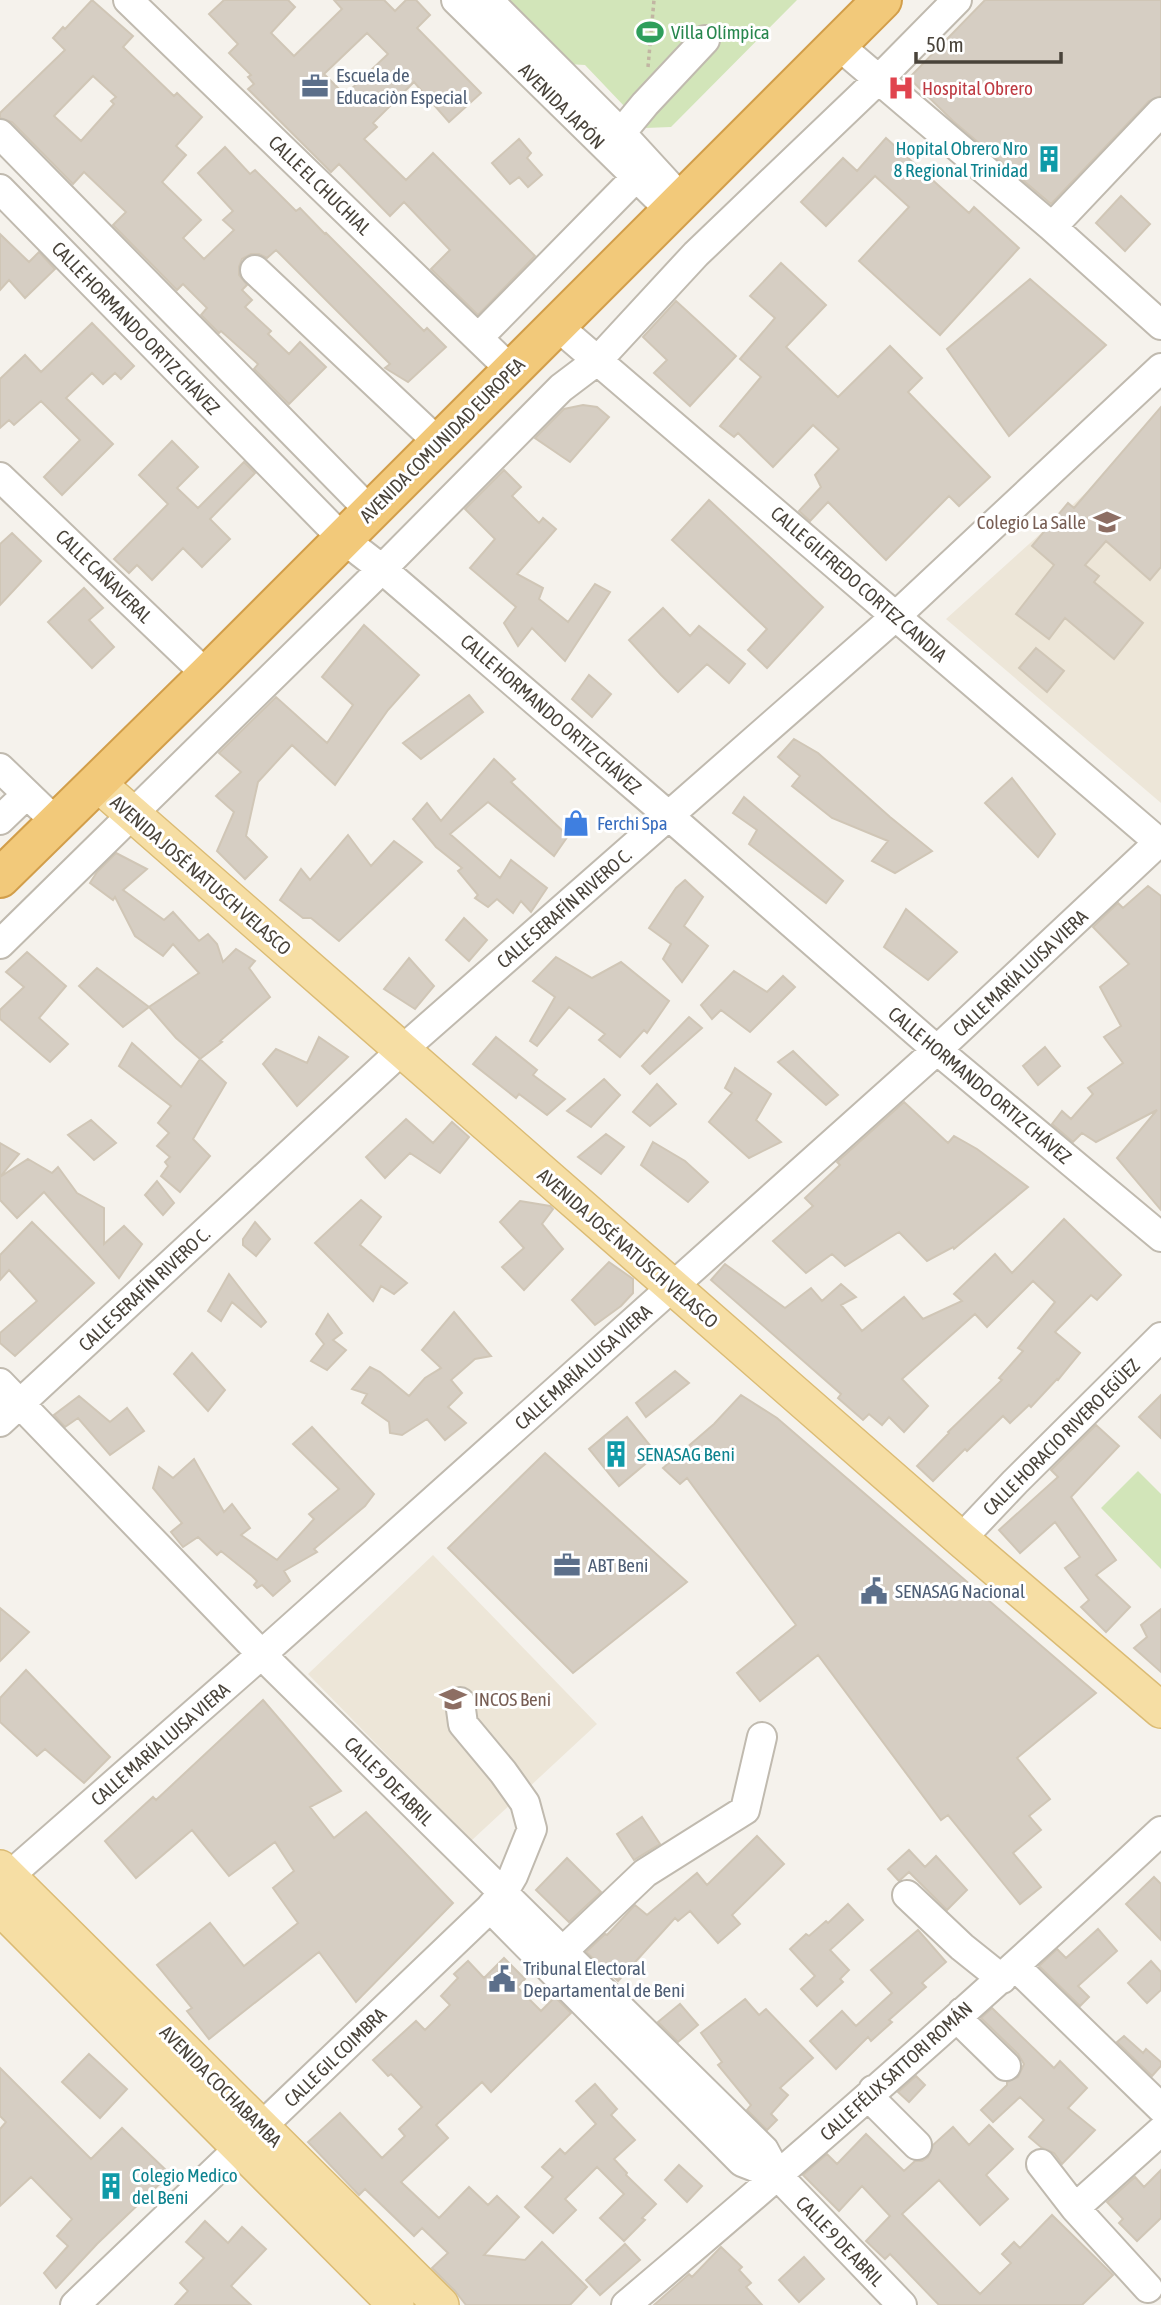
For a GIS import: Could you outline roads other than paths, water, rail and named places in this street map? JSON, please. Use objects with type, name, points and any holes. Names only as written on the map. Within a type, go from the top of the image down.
[{"type":"highway","name":"AVENIDA COMUNIDAD EUROPEA","points":[[0,878],[207,675],[675,204],[882,0]]},
{"type":"main road","name":"AVENIDA JOSÉ NATUSCH VELASCO","points":[[104,776],[968,1531],[1161,1710]]},
{"type":"main road","name":"AVENIDA JOSÉ NATUSCH VELASCO","points":[[968,1531],[1161,1684]]},
{"type":"main road","name":"AVENIDA COCHABAMBA","points":[[2,1884],[251,2138],[396,2305]]},
{"type":"main road","name":"AVENIDA COCHABAMBA","points":[[251,2138],[441,2305]]},
{"type":"street","name":"CALLE EL CHUCHIAL","points":[[128,0],[512,371]]},
{"type":"street","name":"AVENIDA JAPÓN","points":[[456,0],[675,204]]},
{"type":"street","name":"AVENIDA JAPÓN","points":[[488,0],[621,133],[642,171]]},
{"type":"street","points":[[0,944],[382,569],[561,388],[598,360],[696,254],[879,79],[957,0]]},
{"type":"street","points":[[621,133],[705,40]]},
{"type":"street","points":[[837,44],[1052,227],[1161,325]]},
{"type":"street","points":[[1052,227],[1161,112]]},
{"type":"street","points":[[0,134],[370,510]]},
{"type":"street","points":[[478,338],[642,171]]},
{"type":"street","name":"CALLE HORMANDO ORTIZ CHÁVEZ","points":[[0,189],[342,538],[382,569],[937,1050],[1161,1237]]},
{"type":"street","points":[[255,270],[439,443]]},
{"type":"street","name":"CALLE GILFREDO CORTEZ CANDIA","points":[[556,325],[1160,843]]},
{"type":"street","name":"CALLE SERAFÍN RIVERO C.","points":[[7,1413],[410,1043],[896,616],[1161,368]]},
{"type":"street","name":"CALLE CAÑAVERAL","points":[[0,477],[207,675]]},
{"type":"street","points":[[0,768],[56,822]]},
{"type":"street","points":[[0,820],[27,794]]},
{"type":"street","name":"CALLE MARÍA LUISA VIERA","points":[[2,1884],[937,1050],[1160,843]]},
{"type":"street","name":"CALLE HORACIO RIVERO EGÜEZ","points":[[968,1531],[1161,1337]]},
{"type":"street","name":"CALLE 9 DE ABRIL","points":[[0,1383],[7,1413],[496,1900],[742,2162],[778,2176]]},
{"type":"street","name":"CALLE GIL COIMBRA","points":[[75,2305],[496,1900],[513,1876],[532,1829],[525,1803],[463,1724],[460,1702]]},
{"type":"street","points":[[562,1952],[645,1873],[745,1810],[762,1737]]},
{"type":"street","name":"CALLE FÉLIX SATTORI ROMÁN","points":[[626,2305],[1009,1973],[1161,1831]]},
{"type":"street","points":[[906,1895],[962,1947],[1009,1973],[1161,2108]]},
{"type":"street","name":"CALLE 9 DE ABRIL","points":[[496,1900],[562,1952],[764,2150],[778,2176],[902,2305]]},
{"type":"street","points":[[962,2012],[964,2025],[1006,2066]]},
{"type":"street","points":[[873,2090],[876,2104],[917,2145]]},
{"type":"street","points":[[1075,2208],[1161,2131]]},
{"type":"street","points":[[1041,2164],[1146,2290]]},
{"type":"place","name":"Villa Olímpica","points":[[650,32]]},
{"type":"place","name":"Escuela de Educaciòn Especial","points":[[315,86]]},
{"type":"place","name":"Hospital Obrero","points":[[901,88]]},
{"type":"place","name":"Hopital Obrero Nro 8 Regional Trinidad","points":[[1049,159]]},
{"type":"place","name":"Colegio La Salle","points":[[1107,522]]},
{"type":"place","name":"Ferchi Spa","points":[[576,823]]},
{"type":"place","name":"SENASAG Beni","points":[[616,1454]]},
{"type":"place","name":"ABT Beni","points":[[567,1565]]},
{"type":"place","name":"SENASAG Nacional","points":[[874,1591]]},
{"type":"place","name":"INCOS Beni","points":[[453,1699]]},
{"type":"place","name":"Tribunal Electoral Departamental de Beni","points":[[502,1979]]},
{"type":"place","name":"Colegio Medico del Beni","points":[[111,2186]]}]
